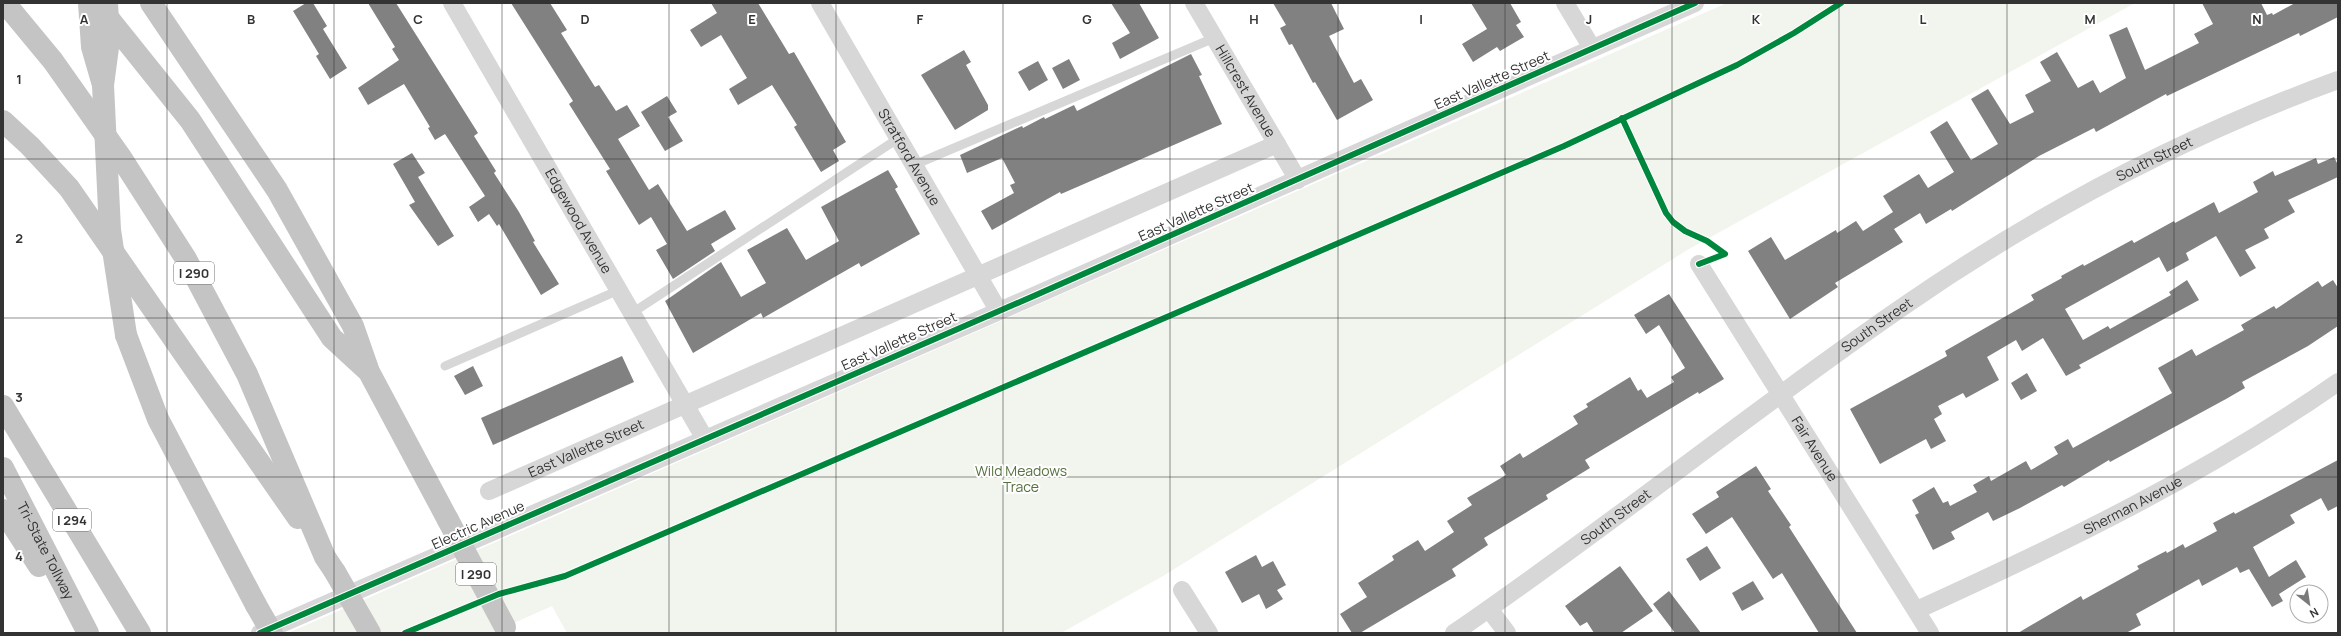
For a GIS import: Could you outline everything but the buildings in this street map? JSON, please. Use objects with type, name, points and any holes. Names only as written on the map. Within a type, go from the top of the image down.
[{"type":"highway","name":"I 290","points":[[5,3],[57,67],[120,156],[186,259],[247,374],[330,564],[370,633]]},
{"type":"highway","points":[[89,3],[92,46],[103,85]]},
{"type":"highway","name":"I 290","points":[[97,3],[190,120],[332,338],[369,372],[506,630]]},
{"type":"highway","points":[[107,3],[109,40],[103,85],[110,230],[126,335],[158,419],[272,633]]},
{"type":"highway","points":[[151,3],[277,190],[353,326],[369,372]]},
{"type":"highway","points":[[3,121],[30,146],[68,188],[330,564]]},
{"type":"highway","name":"I 294","points":[[3,406],[140,633]]},
{"type":"highway","name":"Tri-State Tollway","points":[[3,468],[88,633]]},
{"type":"highway","points":[[3,510],[83,633]]},
{"type":"street","name":"Edgewood Avenue","points":[[452,3],[705,439]]},
{"type":"street","name":"Stratford Avenue","points":[[820,3],[998,310]]},
{"type":"street","name":"Hillcrest Avenue","points":[[1194,3],[1298,180]]},
{"type":"street","points":[[1565,3],[1592,48]]},
{"type":"street","name":"East Vallette Street","points":[[705,439],[1298,180],[1695,3]]},
{"type":"street","name":"South Street","points":[[1454,633],[1902,307],[1975,260],[2061,208],[2138,168],[2224,127],[2338,80]]},
{"type":"street","name":"East Vallette Street","points":[[489,492],[1277,144]]},
{"type":"street","name":"Fair Avenue","points":[[1699,264],[1930,633]]},
{"type":"street","name":"Sherman Avenue","points":[[1917,610],[2024,561],[2101,523],[2245,442],[2338,382]]},
{"type":"street","name":"Electric Avenue","points":[[260,633],[705,439]]},
{"type":"street","points":[[1182,590],[1209,633]]},
{"type":"street","points":[[1489,609],[1508,633]]},
{"type":"lane","points":[[914,165],[1214,38]]},
{"type":"lane","points":[[632,313],[899,138]]},
{"type":"lane","points":[[445,366],[619,290]]},
{"type":"green space","name":"Wild Meadows Trace","points":[[1727,3],[2135,3],[1689,249],[1163,576],[1061,633],[567,633],[552,606],[491,633],[288,633]]},
{"type":"cycle path","points":[[260,633],[1036,295],[1695,3]]},
{"type":"cycle path","points":[[405,633],[499,594],[565,576],[1564,146],[1737,65],[1794,33],[1841,3]]},
{"type":"cycle path","points":[[1622,118],[1666,213],[1673,222],[1685,231],[1707,241],[1725,254],[1699,264]]}]
